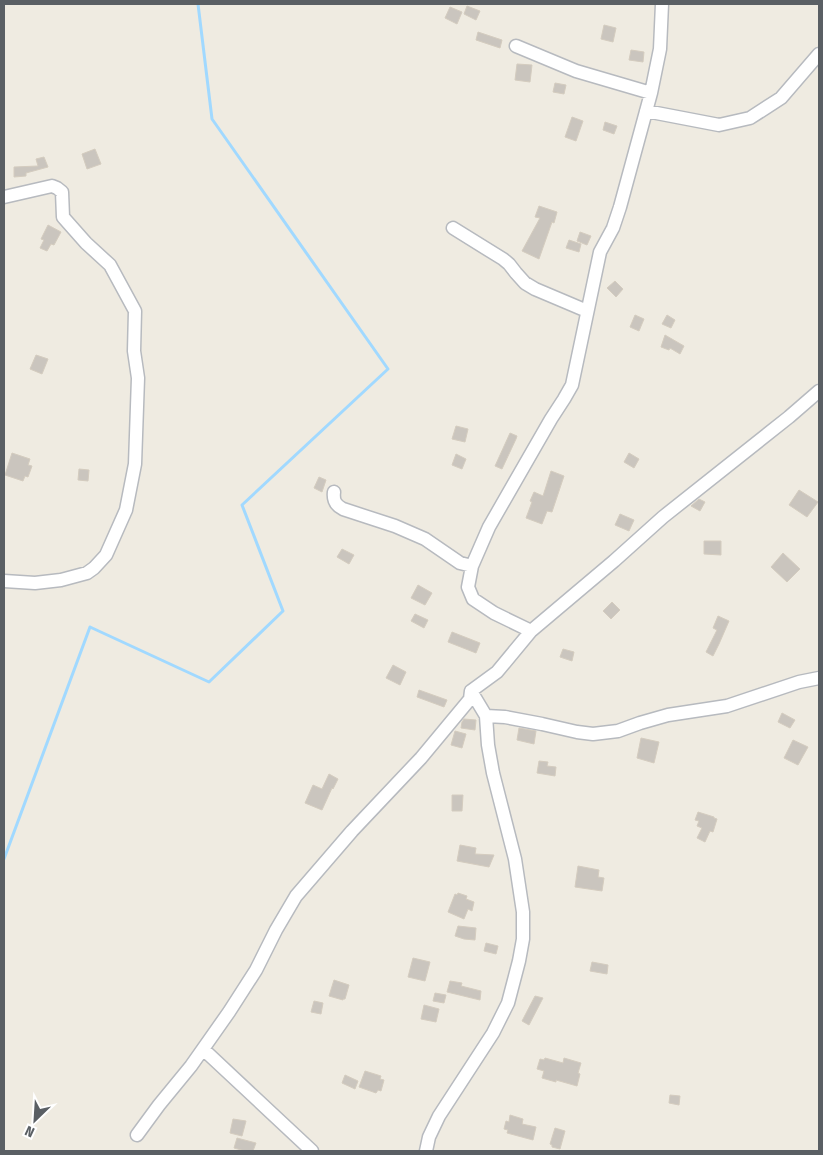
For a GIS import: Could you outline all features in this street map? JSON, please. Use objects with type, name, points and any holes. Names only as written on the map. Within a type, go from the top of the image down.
[{"type":"street","points":[[531,632],[494,613],[474,599],[468,587],[472,566],[489,526],[572,385],[600,252],[618,214],[651,92],[660,49],[662,4]]},
{"type":"street","points":[[516,46],[576,71],[651,92]]},
{"type":"street","points":[[646,111],[719,125],[750,118],[780,98],[819,54]]},
{"type":"street","points":[[4,197],[52,186],[62,192],[63,217],[86,243],[110,265],[135,311],[134,350],[138,378],[136,464],[126,510],[106,554],[87,573],[61,580],[35,583],[4,582]]},
{"type":"street","points":[[453,228],[503,259],[525,283],[587,312]]},
{"type":"street","points":[[137,1135],[204,1049],[229,1012],[256,970],[296,896],[352,831],[421,758],[470,700],[471,691],[497,672],[531,632],[663,517],[819,391]]},
{"type":"street","points":[[334,492],[333,498],[336,505],[343,509],[395,526],[425,539],[460,563],[472,566]]},
{"type":"street","points":[[486,716],[505,717],[593,734],[618,731],[668,716],[727,706],[799,682],[819,678]]},
{"type":"street","points":[[426,1151],[429,1137],[439,1116],[493,1032],[508,1003],[520,961],[522,946],[523,912],[515,859],[493,773],[488,745],[486,716],[471,691]]},
{"type":"street","points":[[204,1049],[312,1151]]},
{"type":"building","points":[[467,6],[480,11],[476,20],[464,14]]},
{"type":"building","points":[[450,7],[462,12],[457,24],[445,18]]},
{"type":"building","points":[[604,25],[616,28],[613,42],[601,39]]},
{"type":"building","points":[[478,32],[502,40],[500,48],[476,40]]},
{"type":"building","points":[[631,50],[644,52],[643,62],[629,60]]},
{"type":"building","points":[[517,64],[532,65],[530,82],[515,80]]},
{"type":"building","points":[[555,83],[566,85],[564,94],[553,92]]},
{"type":"building","points":[[572,117],[583,121],[576,141],[565,137]]},
{"type":"building","points":[[605,122],[617,126],[614,134],[603,130]]},
{"type":"building","points":[[95,149],[101,164],[87,169],[82,154]]},
{"type":"building","points":[[44,157],[48,167],[26,173],[26,176],[14,177],[14,167],[38,166],[36,159]]},
{"type":"building","points":[[539,206],[557,212],[539,259],[522,251],[540,218],[535,217]]},
{"type":"building","points":[[48,225],[61,232],[54,245],[51,244],[47,251],[40,248],[44,240],[41,239]]},
{"type":"building","points":[[580,232],[591,236],[587,245],[577,241]]},
{"type":"building","points":[[569,240],[581,244],[579,252],[566,248]]},
{"type":"building","points":[[615,281],[623,289],[616,297],[607,288]]},
{"type":"building","points":[[635,315],[644,319],[639,331],[630,327]]},
{"type":"building","points":[[667,315],[675,320],[671,328],[662,324]]},
{"type":"building","points":[[665,335],[684,346],[680,354],[670,348],[669,350],[661,347]]},
{"type":"building","points":[[36,355],[48,359],[42,374],[30,369]]},
{"type":"building","points":[[456,426],[468,429],[465,442],[452,439]]},
{"type":"building","points":[[510,433],[517,436],[502,469],[495,466]]},
{"type":"building","points":[[12,453],[30,459],[28,465],[32,466],[28,477],[25,476],[23,481],[5,475]]},
{"type":"building","points":[[629,453],[639,459],[634,468],[624,462]]},
{"type":"building","points":[[456,454],[466,459],[462,469],[452,465]]},
{"type":"building","points":[[79,469],[89,470],[88,481],[78,480]]},
{"type":"building","points":[[551,471],[564,476],[552,512],[547,511],[542,524],[526,518],[534,492],[543,496]]},
{"type":"building","points":[[319,477],[326,480],[322,492],[314,488]]},
{"type":"building","points":[[799,490],[818,502],[807,517],[789,505]]},
{"type":"building","points":[[699,499],[705,502],[700,511],[691,506]]},
{"type":"building","points":[[620,514],[634,520],[629,531],[615,525]]},
{"type":"building","points":[[704,541],[721,541],[721,555],[704,554]]},
{"type":"building","points":[[342,549],[354,555],[349,564],[337,557]]},
{"type":"building","points":[[783,553],[800,569],[787,582],[771,567]]},
{"type":"building","points":[[418,585],[432,593],[425,605],[411,598]]},
{"type":"building","points":[[612,602],[620,610],[611,619],[603,611]]},
{"type":"building","points":[[415,614],[428,620],[424,628],[411,621]]},
{"type":"building","points":[[718,616],[729,621],[713,656],[706,652],[717,630],[713,628]]},
{"type":"building","points":[[452,632],[480,643],[476,653],[448,642]]},
{"type":"building","points":[[563,649],[574,652],[572,661],[560,657]]},
{"type":"building","points":[[393,665],[406,672],[400,685],[386,678]]},
{"type":"building","points":[[419,690],[447,700],[444,707],[417,697]]},
{"type":"building","points":[[782,713],[795,720],[790,728],[778,722]]},
{"type":"building","points":[[464,719],[476,720],[475,730],[461,728]]},
{"type":"building","points":[[519,728],[536,731],[534,744],[517,740]]},
{"type":"building","points":[[455,731],[466,734],[462,748],[451,745]]},
{"type":"building","points":[[641,738],[659,742],[654,763],[637,758]]},
{"type":"building","points":[[793,740],[808,747],[798,765],[784,758]]},
{"type":"building","points":[[539,761],[548,762],[547,766],[556,767],[555,776],[537,773]]},
{"type":"building","points":[[329,774],[338,779],[322,810],[305,803],[313,785],[322,789]]},
{"type":"building","points":[[452,795],[463,795],[462,811],[452,811]]},
{"type":"building","points":[[698,812],[717,819],[713,832],[710,831],[705,842],[697,838],[702,828],[697,826],[699,821],[695,820]]},
{"type":"building","points":[[460,845],[476,848],[475,854],[494,855],[489,867],[457,861]]},
{"type":"building","points":[[578,866],[599,870],[598,877],[604,878],[602,891],[575,887]]},
{"type":"building","points":[[458,893],[467,896],[466,899],[474,902],[472,911],[468,909],[464,919],[448,912],[455,894],[457,895]]},
{"type":"building","points":[[458,926],[476,928],[475,940],[455,936]]},
{"type":"building","points":[[486,943],[498,946],[496,954],[484,951]]},
{"type":"building","points":[[413,958],[430,962],[425,981],[408,977]]},
{"type":"building","points":[[592,962],[608,965],[607,974],[590,971]]},
{"type":"building","points":[[334,980],[349,985],[345,999],[329,996]]},
{"type":"building","points":[[450,981],[462,983],[461,986],[481,991],[480,1000],[447,992]]},
{"type":"building","points":[[435,993],[446,995],[444,1003],[433,1001]]},
{"type":"building","points":[[535,996],[543,998],[529,1025],[522,1021]]},
{"type":"building","points":[[314,1001],[323,1003],[321,1014],[311,1012]]},
{"type":"building","points":[[424,1005],[439,1009],[436,1022],[421,1019]]},
{"type":"building","points":[[545,1058],[563,1063],[564,1058],[581,1063],[577,1086],[542,1078],[544,1071],[537,1069],[540,1059],[544,1060]]},
{"type":"building","points":[[365,1071],[381,1076],[380,1079],[384,1080],[381,1091],[378,1090],[376,1093],[359,1087]]},
{"type":"building","points":[[345,1075],[358,1081],[355,1089],[342,1083]]},
{"type":"building","points":[[670,1095],[680,1096],[679,1105],[669,1103]]},
{"type":"building","points":[[510,1115],[523,1119],[522,1124],[536,1127],[533,1140],[507,1133],[508,1130],[504,1129],[506,1121],[509,1122]]},
{"type":"building","points":[[233,1119],[246,1121],[242,1136],[230,1133]]},
{"type":"building","points":[[555,1128],[565,1131],[560,1149],[552,1147],[550,1144]]},
{"type":"building","points":[[237,1138],[256,1143],[253,1151],[234,1148]]},
{"type":"waterway","points":[[4,859],[90,627],[209,682],[283,611],[242,505],[388,369],[212,119],[198,4]]}]
